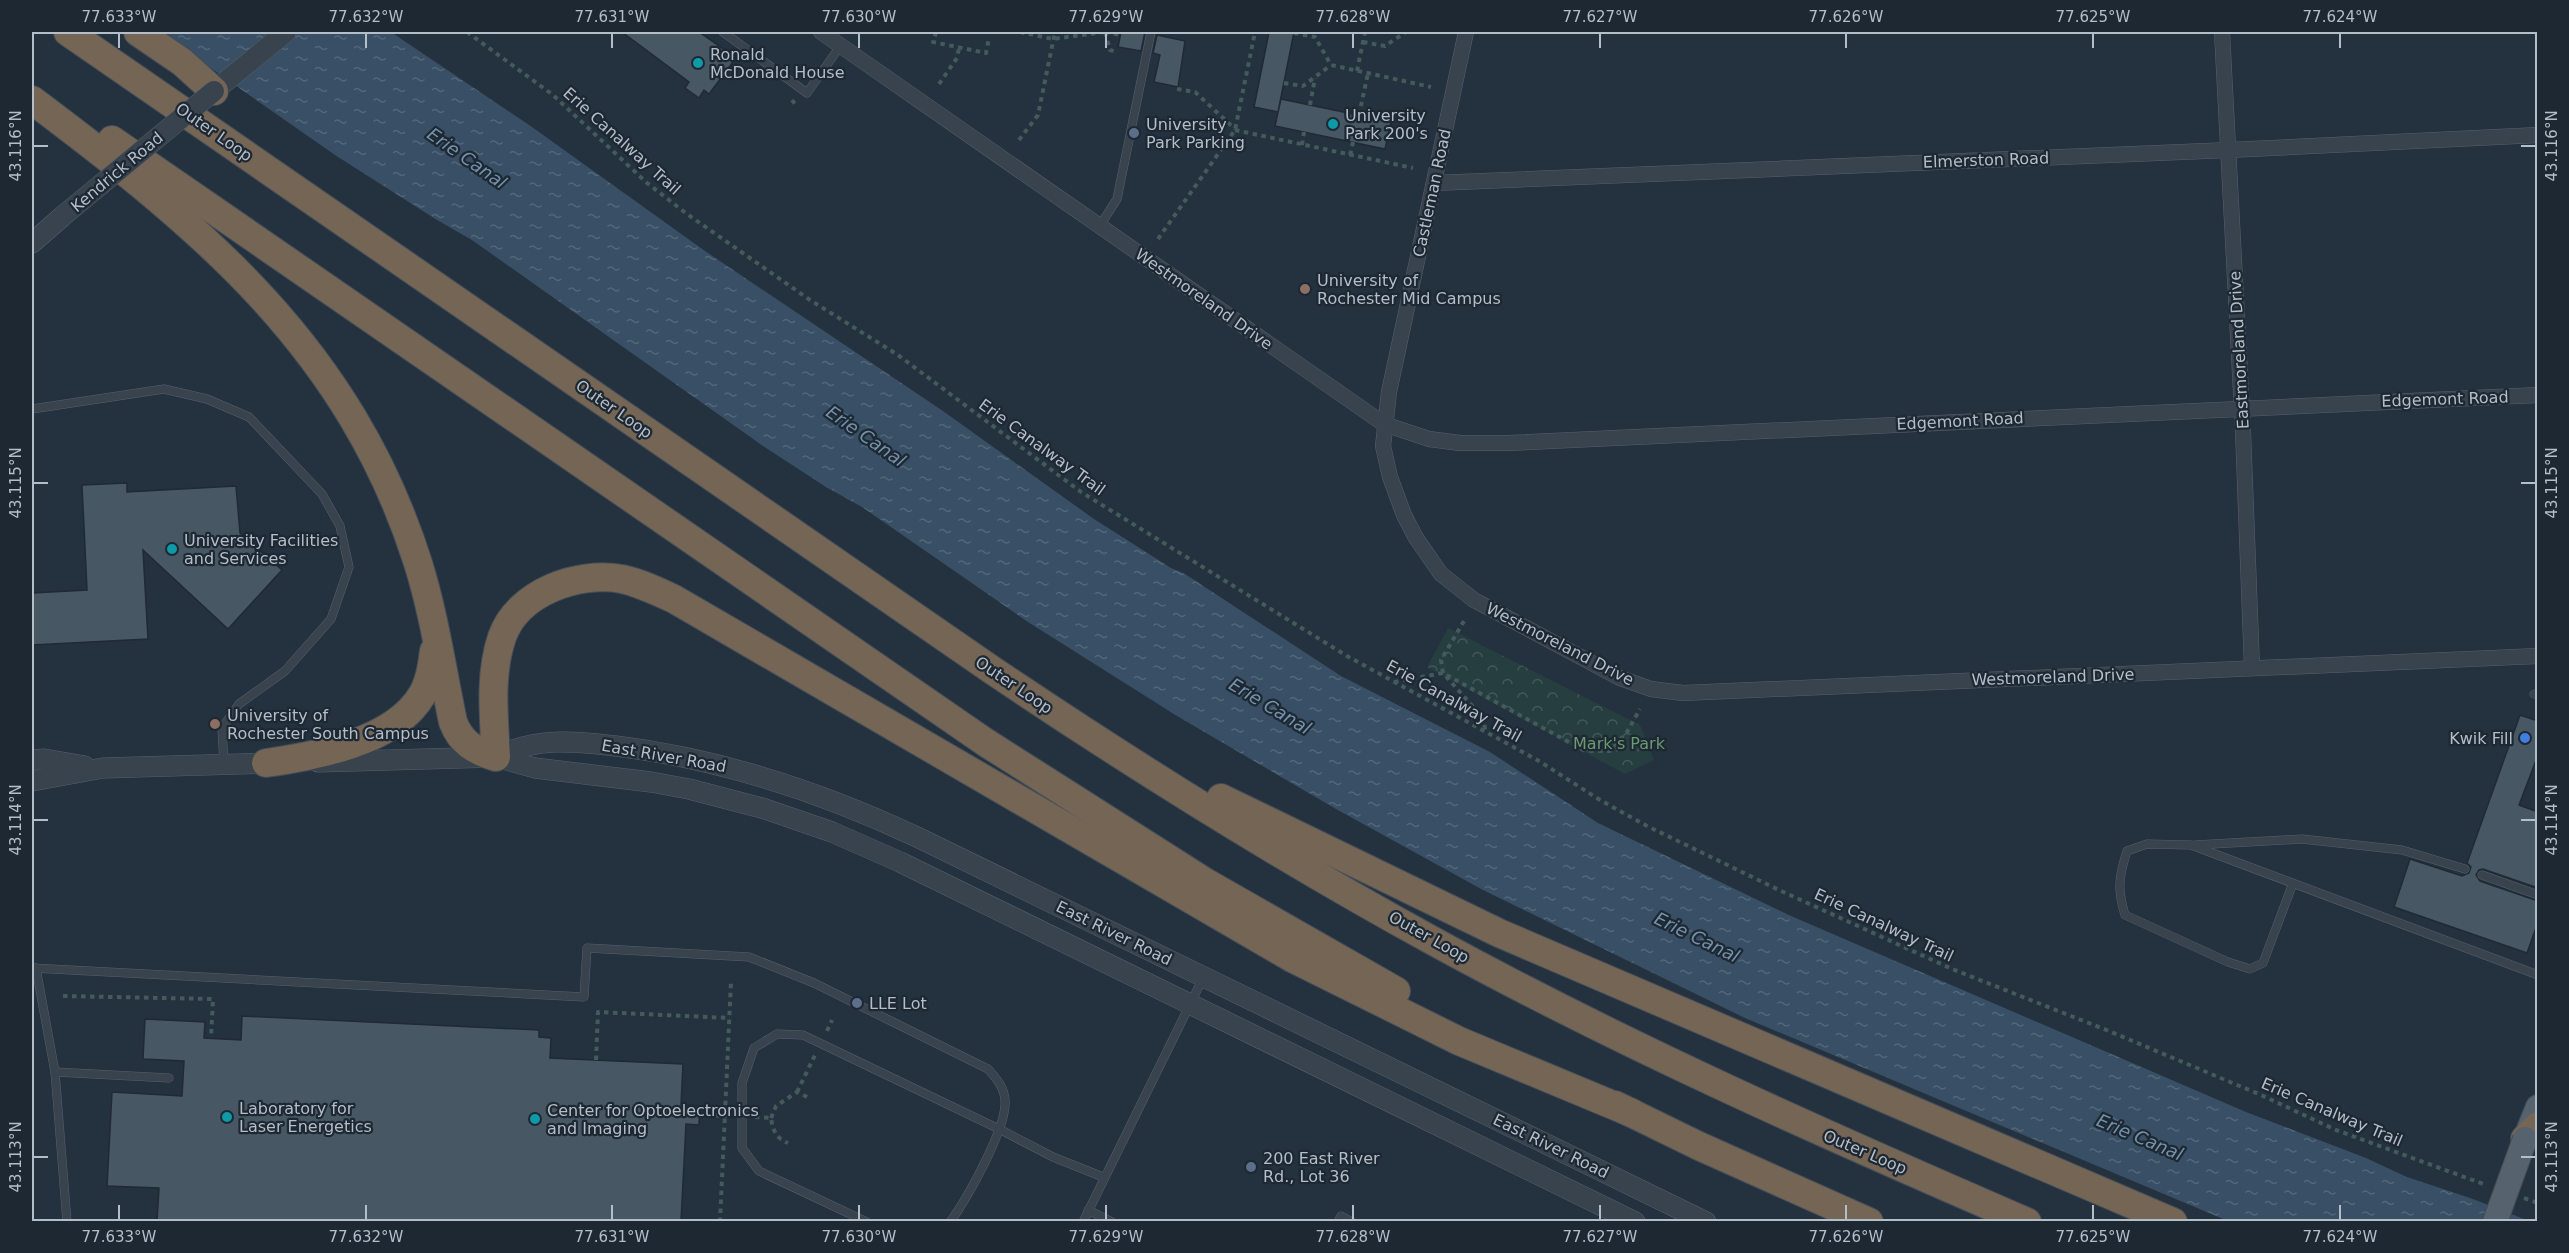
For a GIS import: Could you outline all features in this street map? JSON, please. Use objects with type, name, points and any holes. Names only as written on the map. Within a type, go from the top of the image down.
[{"type":"highway","name":"Outer Loop","points":[[68,32],[992,670],[1084,732],[1307,869],[1428,938],[1543,999],[1768,1109],[2027,1221]]},
{"type":"highway","points":[[138,32],[182,62],[214,91]]},
{"type":"highway","points":[[32,84],[953,721],[1077,802],[1342,962],[1515,1055],[1632,1113],[1869,1221]]},
{"type":"highway","points":[[32,100],[117,166],[213,247],[270,304],[317,361],[355,420],[396,506],[418,563],[457,731],[468,745],[496,757],[495,667],[502,636],[513,618],[538,596],[572,582],[608,578],[639,584],[684,605],[1316,971],[1476,1048],[1632,1113]]},
{"type":"highway","points":[[266,764],[319,754],[352,744],[381,731],[402,717],[418,701],[427,683],[433,660],[435,634]]},
{"type":"highway","points":[[1084,732],[1499,933],[2173,1221]]},
{"type":"main road","points":[[2495,1221],[2531,1133],[2538,1107]]},
{"type":"street","name":"Kendrick Road","points":[[32,243],[286,32]]},
{"type":"street","name":"Westmoreland Drive","points":[[821,32],[1384,424],[1383,446],[1404,515],[1441,574],[1474,600],[1620,678],[1651,689],[1683,693],[2538,656]]},
{"type":"street","name":"Castleman Road","points":[[1384,424],[1466,32]]},
{"type":"street","name":"Eastmoreland Drive","points":[[2222,32],[2242,408],[2252,668]]},
{"type":"street","name":"Elmerston Road","points":[[1435,183],[2538,135]]},
{"type":"street","name":"Edgemont Road","points":[[1384,424],[1429,439],[1460,443],[1508,443],[2538,395]]},
{"type":"street","name":"East River Road","points":[[496,757],[535,742],[579,742],[673,755],[780,782],[833,800],[901,829],[1706,1221]]},
{"type":"street","name":"East River Road","points":[[32,781],[103,768],[496,757],[535,768],[689,789],[797,819],[892,858],[1635,1221]]},
{"type":"street","name":"East River Road","points":[[32,760],[44,759],[103,768]]},
{"type":"lane","points":[[723,32],[807,93],[841,45]]},
{"type":"lane","points":[[1099,227],[1117,200],[1151,32]]},
{"type":"lane","points":[[32,408],[164,390],[207,399],[249,417],[322,494],[340,526],[348,567],[331,619],[285,671],[239,705],[222,728],[224,765]]},
{"type":"lane","points":[[2293,883],[2263,963],[2250,969],[2228,962],[2125,915],[2118,893],[2121,870],[2127,851],[2146,844],[2191,845],[2302,839],[2402,850],[2465,869]]},
{"type":"lane","points":[[2191,845],[2538,975]]},
{"type":"lane","points":[[2482,875],[2538,895]]},
{"type":"lane","points":[[68,1221],[55,1072],[34,968],[584,997],[587,948],[749,957],[814,983],[988,1069],[1001,1083],[1005,1105],[999,1129],[972,1186],[950,1221]]},
{"type":"lane","points":[[1083,1221],[1204,977]]},
{"type":"lane","points":[[867,1221],[759,1171],[742,1149],[742,1083],[754,1048],[777,1034],[803,1035],[1053,1157],[1103,1177]]},
{"type":"lane","points":[[55,1072],[169,1078]]},
{"type":"lane","points":[[1088,1210],[1112,1221]]},
{"type":"lane","points":[[1338,1221],[1341,1216],[1352,1221]]},
{"type":"path","name":"Erie Canalway Trail","points":[[467,32],[553,95],[647,183],[687,214],[810,300],[914,367],[1081,492],[1347,656],[1485,731],[1647,826],[1927,958],[2225,1079],[2336,1130],[2494,1188]]},
{"type":"path","points":[[936,32],[933,42],[986,53],[989,38]]},
{"type":"path","points":[[1020,32],[1053,39],[1105,32],[1120,35]]},
{"type":"path","points":[[1019,140],[1038,115],[1055,32]]},
{"type":"path","points":[[1105,32],[1110,50],[1117,52]]},
{"type":"path","points":[[1158,238],[1235,130],[1255,32]]},
{"type":"path","points":[[1357,71],[1365,32]]},
{"type":"path","points":[[1363,42],[1385,46],[1406,32]]},
{"type":"path","points":[[1294,33],[1315,34],[1331,65],[1431,87]]},
{"type":"path","points":[[939,84],[957,58],[959,48]]},
{"type":"path","points":[[1284,83],[1303,86],[1331,65]]},
{"type":"path","points":[[1359,115],[1368,73]]},
{"type":"path","points":[[1310,105],[1315,77]]},
{"type":"path","points":[[1177,89],[1195,92],[1235,130],[1413,168]]},
{"type":"path","points":[[1302,145],[1304,132]]},
{"type":"path","points":[[1350,155],[1353,142]]},
{"type":"path","points":[[1463,623],[1441,660],[1443,673],[1484,719],[1485,731]]},
{"type":"path","points":[[1394,682],[1443,673],[1585,751],[1610,751],[1627,732],[1640,709]]},
{"type":"path","points":[[720,1221],[731,981]]},
{"type":"path","points":[[63,996],[213,999],[211,1038]]},
{"type":"path","points":[[596,1060],[598,1012],[730,1018]]},
{"type":"path","points":[[827,1031],[831,1020]]},
{"type":"path","points":[[771,1118],[776,1106],[797,1092],[816,1052]]},
{"type":"path","points":[[797,1092],[808,1098]]},
{"type":"path","points":[[2516,1196],[2538,1203]]},
{"type":"green space","name":"Mark's Park","points":[[1448,628],[1640,725],[1654,760],[1625,774],[1427,667]]},
{"type":"water","name":"Erie Canal","points":[[159,32],[391,32],[532,127],[705,251],[943,411],[1094,519],[1171,568],[1185,574],[1341,676],[1490,752],[1598,823],[1791,916],[2246,1112],[2366,1158],[2407,1177],[2529,1221],[2228,1221],[1745,1018],[1483,890],[1336,809],[1177,716],[1028,622],[862,507],[826,487],[763,446],[472,240],[335,155]]},
{"type":"building","name":"Ronald McDonald House","points":[[622,32],[699,32],[736,58],[709,94],[704,90],[699,98],[685,88],[689,82]]},
{"type":"building","points":[[1121,32],[1145,32],[1141,51],[1118,47]]},
{"type":"building","points":[[1269,32],[1294,32],[1278,112],[1254,107]]},
{"type":"building","points":[[1157,35],[1185,41],[1178,87],[1154,82],[1160,55],[1153,53]]},
{"type":"building","name":"University Park 200's","points":[[1281,99],[1391,122],[1385,149],[1275,126]]},
{"type":"building","name":"University Facilities and Services","points":[[127,483],[127,492],[236,486],[240,533],[282,570],[228,629],[143,550],[148,639],[32,645],[32,593],[87,590],[82,485]]},
{"type":"building","points":[[2520,715],[2538,721],[2538,755],[2519,805],[2538,812],[2538,888],[2483,869],[2479,870],[2476,875],[2480,881],[2538,901],[2538,922],[2527,953],[2394,907],[2410,859],[2462,876],[2469,873],[2471,867],[2467,863]]},
{"type":"building","points":[[242,1016],[539,1030],[539,1037],[551,1038],[550,1058],[683,1064],[681,1105],[700,1106],[699,1125],[686,1124],[681,1221],[157,1221],[159,1188],[107,1186],[112,1092],[182,1096],[184,1061],[143,1059],[145,1019],[205,1022],[204,1038],[241,1040]]},
{"type":"place","name":"Ronald McDonald House","points":[[698,63]]},
{"type":"place","name":"University Park 200's","points":[[1333,124]]},
{"type":"place","name":"University Park Parking","points":[[1134,133]]},
{"type":"place","name":"University of Rochester Mid Campus","points":[[1305,289]]},
{"type":"place","name":"University Facilities and Services","points":[[172,549]]},
{"type":"place","name":"University of Rochester South Campus","points":[[215,724]]},
{"type":"place","name":"Kwik Fill","points":[[2525,738]]},
{"type":"place","name":"LLE Lot","points":[[857,1003]]},
{"type":"place","name":"Laboratory for Laser Energetics","points":[[227,1117]]},
{"type":"place","name":"Center for Optoelectronics and Imaging","points":[[535,1119]]},
{"type":"place","name":"200 East River Rd., Lot 36","points":[[1251,1167]]}]
